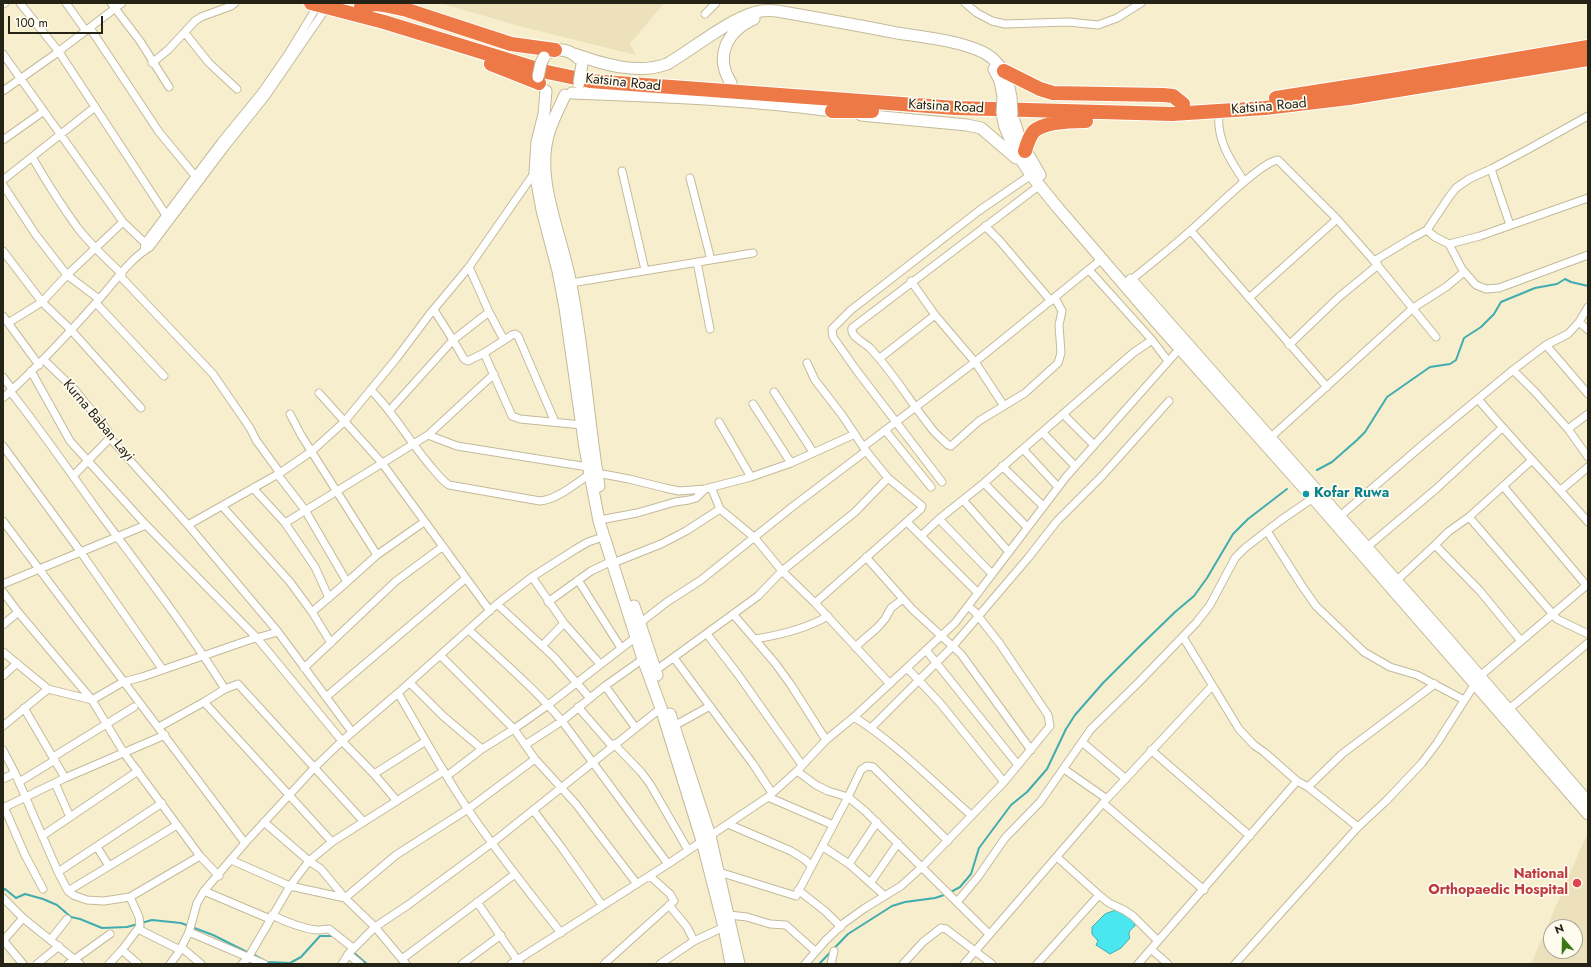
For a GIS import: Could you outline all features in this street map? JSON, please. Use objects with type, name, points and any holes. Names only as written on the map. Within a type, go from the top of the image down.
[{"type":"highway","points":[[355,8],[376,4],[396,7],[511,44],[550,53]]},
{"type":"highway","name":"Katsina Road","points":[[319,5],[355,8],[408,19],[514,53],[586,72],[633,77],[992,101],[1113,104],[1186,108],[1218,112],[1356,97],[1588,59]]},
{"type":"highway","name":"Katsina Road","points":[[355,8],[459,44],[547,72],[590,81],[812,98],[986,109],[1073,112],[1186,108],[1278,98],[1588,47]]},
{"type":"highway","points":[[355,8],[369,24],[383,31],[504,68],[541,84]]},
{"type":"highway","points":[[1004,71],[1035,87],[1053,93],[1173,96],[1186,108],[1174,120],[1161,122],[1072,122],[1048,125],[1035,131],[1028,140],[1023,156]]},
{"type":"highway","points":[[832,111],[911,112],[953,115],[972,113],[986,109]]},
{"type":"main road","points":[[731,963],[729,915],[719,872],[706,839],[636,637],[592,471],[582,425],[565,308],[558,271],[542,210],[535,172],[535,158],[537,142],[544,114],[540,67],[550,53],[562,49],[605,65],[634,68],[660,67],[739,19],[753,13],[766,10],[946,41],[974,49],[992,58],[1004,71],[1007,78],[1007,114],[1031,175],[1103,258],[1183,346],[1270,438],[1367,547],[1588,814]]},
{"type":"main road","points":[[731,83],[726,75],[723,64],[723,56],[733,33],[753,20],[777,18],[934,46],[969,54],[992,66],[1007,97]]},
{"type":"main road","points":[[574,54],[582,64],[579,83],[577,89],[569,94],[548,134],[545,164],[546,181],[555,223],[571,283],[580,341],[592,471],[599,521],[603,537],[615,561],[640,623],[674,726],[706,839],[731,963]]},
{"type":"main road","points":[[541,84],[552,94],[669,97],[832,111],[974,126],[981,128],[992,136],[1007,151],[1023,156],[1131,280],[1183,346],[1313,498],[1477,680],[1508,710],[1588,802]]},
{"type":"street","points":[[20,3],[59,52],[166,215]]},
{"type":"street","points":[[66,3],[88,30],[159,132],[196,177]]},
{"type":"street","points":[[3,91],[88,30],[113,5],[122,3]]},
{"type":"street","points":[[152,63],[163,55],[201,17],[231,6],[234,3]]},
{"type":"street","points":[[705,14],[716,3]]},
{"type":"street","points":[[965,3],[977,13],[992,21],[1005,24],[1068,22],[1098,25],[1117,18],[1141,3]]},
{"type":"street","points":[[113,5],[140,41],[152,63],[169,87]]},
{"type":"street","points":[[3,398],[41,362],[71,330],[121,275],[144,247],[221,142],[261,93],[319,5]]},
{"type":"street","points":[[3,54],[123,222],[144,247],[150,247],[226,146],[258,108],[319,5]]},
{"type":"street","points":[[185,33],[209,63],[237,89]]},
{"type":"street","points":[[3,180],[95,107]]},
{"type":"street","points":[[3,140],[44,110]]},
{"type":"street","points":[[1218,112],[1219,132],[1224,148],[1231,163],[1244,182]]},
{"type":"street","points":[[1289,345],[1376,263],[1412,238],[1427,230],[1456,188],[1469,179],[1557,135],[1588,116]]},
{"type":"street","points":[[32,157],[61,204],[95,248],[213,374],[250,428],[256,440],[305,510],[347,582]]},
{"type":"street","points":[[1131,280],[1191,231],[1244,182],[1268,164],[1278,160],[1337,219],[1376,263],[1436,337]]},
{"type":"street","points":[[1491,169],[1510,225]]},
{"type":"street","points":[[622,171],[645,270]]},
{"type":"street","points":[[188,525],[279,474],[312,451],[345,421],[469,267],[535,172]]},
{"type":"street","points":[[942,482],[857,371],[833,337],[832,332],[836,324],[887,282],[980,210],[1031,175]]},
{"type":"street","points":[[690,178],[711,260]]},
{"type":"street","points":[[3,185],[36,235],[67,274],[98,301],[164,376]]},
{"type":"street","points":[[985,226],[1062,311],[1058,332],[1061,352],[1058,363],[1025,393],[979,421],[951,446],[948,445],[930,427],[880,358],[853,335],[852,328],[911,281],[985,226],[1040,186]]},
{"type":"street","points":[[1449,244],[1480,236],[1588,198]]},
{"type":"street","points":[[1249,298],[1337,219]]},
{"type":"street","points":[[8,323],[42,302],[67,274],[123,222]]},
{"type":"street","points":[[1427,230],[1434,237],[1449,244],[1464,272],[1476,285],[1486,289],[1492,289],[1588,255]]},
{"type":"street","points":[[1191,231],[1327,387]]},
{"type":"street","points":[[3,251],[42,302],[71,330],[141,408]]},
{"type":"street","points":[[571,283],[753,253]]},
{"type":"street","points":[[640,623],[667,602],[701,580],[755,538],[896,421],[975,362],[1103,258]]},
{"type":"street","points":[[697,262],[710,329]]},
{"type":"street","points":[[469,267],[489,312],[504,340]]},
{"type":"street","points":[[1089,270],[1152,340],[1168,361]]},
{"type":"street","points":[[1270,438],[1413,308],[1446,287],[1464,272]]},
{"type":"street","points":[[911,281],[935,316],[975,362],[1004,406]]},
{"type":"street","points":[[887,282],[896,293]]},
{"type":"street","points":[[1339,517],[1513,370],[1546,345],[1568,334],[1579,322],[1588,307]]},
{"type":"street","points":[[434,310],[466,361],[470,361],[515,334],[518,336],[555,422]]},
{"type":"street","points":[[390,410],[453,340],[489,312]]},
{"type":"street","name":"Kurna Baban Layi","points":[[3,316],[41,362],[76,390],[108,431],[110,438],[188,525],[278,632],[352,732]]},
{"type":"street","points":[[880,358],[935,316]]},
{"type":"street","points":[[1579,322],[1588,330]]},
{"type":"street","points":[[921,536],[939,519],[1043,433],[1133,353],[1152,340]]},
{"type":"street","points":[[1546,345],[1588,394]]},
{"type":"street","points":[[477,902],[501,935],[516,963],[602,905],[650,876],[706,839],[770,795],[826,740],[854,717],[955,623],[1075,466],[1183,346]]},
{"type":"street","points":[[484,353],[512,416],[520,419],[582,425]]},
{"type":"street","points":[[807,363],[821,389],[864,449],[888,478],[922,506],[922,509],[815,603]]},
{"type":"street","points":[[1513,370],[1536,393],[1568,430],[1588,457]]},
{"type":"street","points":[[31,371],[65,434],[146,525],[257,638],[342,741],[374,774],[397,801]]},
{"type":"street","points":[[285,523],[428,435],[494,374]]},
{"type":"street","points":[[3,377],[164,599],[225,689]]},
{"type":"street","points":[[371,390],[390,410],[413,445],[442,480],[449,485],[540,501],[557,495],[592,471]]},
{"type":"street","points":[[774,392],[812,452]]},
{"type":"street","points":[[319,393],[382,463],[490,611]]},
{"type":"street","points":[[1478,399],[1502,428],[1561,490],[1588,522]]},
{"type":"street","points":[[871,728],[918,679],[936,663],[979,617],[1057,521],[1102,476],[1159,410],[1169,401]]},
{"type":"street","points":[[753,404],[791,462]]},
{"type":"street","points":[[290,414],[301,435],[377,555]]},
{"type":"street","points":[[1063,414],[1094,445]]},
{"type":"street","points":[[1568,430],[1588,414]]},
{"type":"street","points":[[719,422],[751,477]]},
{"type":"street","points":[[1367,547],[1436,489],[1502,428]]},
{"type":"street","points":[[886,430],[931,487]]},
{"type":"street","points":[[1043,433],[1075,466]]},
{"type":"street","points":[[428,435],[457,446],[629,478],[652,486],[674,490],[708,488],[751,477],[791,462],[854,434]]},
{"type":"street","points":[[74,475],[110,438]]},
{"type":"street","points":[[3,446],[163,670]]},
{"type":"street","points":[[1023,449],[1058,487]]},
{"type":"street","points":[[1396,581],[1448,532],[1469,517],[1532,460]]},
{"type":"street","points":[[1002,466],[1043,506]]},
{"type":"street","points":[[1561,490],[1588,467]]},
{"type":"street","points":[[655,671],[758,596],[782,571],[855,512],[888,478]]},
{"type":"street","points":[[984,483],[1027,527]]},
{"type":"street","points":[[1235,964],[1358,827],[1422,764],[1477,680],[1587,584],[1503,486]]},
{"type":"street","points":[[253,488],[285,523],[315,568],[329,598]]},
{"type":"street","points":[[605,519],[637,513],[675,502],[696,498],[708,488]]},
{"type":"street","points":[[708,488],[720,509],[755,538],[782,571],[828,616],[890,684]]},
{"type":"street","points":[[674,490],[675,502]]},
{"type":"street","points":[[952,897],[978,877],[1005,838],[1040,802],[1098,721],[1139,682],[1196,623],[1210,605],[1236,558],[1245,548],[1267,530],[1313,498]]},
{"type":"street","points":[[962,500],[1009,552]]},
{"type":"street","points":[[222,506],[290,582],[332,643]]},
{"type":"street","points":[[548,602],[591,571],[661,544],[686,531],[720,509]]},
{"type":"street","points":[[1469,517],[1494,544],[1553,614],[1565,624],[1588,634]]},
{"type":"street","points":[[939,519],[992,574]]},
{"type":"street","points":[[3,520],[123,682],[159,727],[244,843]]},
{"type":"street","points":[[312,612],[377,555],[424,522]]},
{"type":"street","points":[[907,522],[978,593]]},
{"type":"street","points":[[3,584],[146,525]]},
{"type":"street","points":[[1267,530],[1316,606],[1364,652],[1378,661],[1435,684],[1464,700]]},
{"type":"street","points":[[170,964],[189,931],[197,903],[204,891],[219,876],[244,843],[315,766],[498,604],[532,577],[588,542],[603,537]]},
{"type":"street","points":[[1435,545],[1480,591],[1521,641]]},
{"type":"street","points":[[304,668],[396,581],[442,547]]},
{"type":"street","points":[[866,557],[903,599],[961,654],[1031,750]]},
{"type":"street","points":[[532,577],[564,623],[600,664]]},
{"type":"street","points":[[326,697],[466,578]]},
{"type":"street","points":[[578,580],[621,648]]},
{"type":"street","points":[[3,592],[92,700],[124,753],[200,856],[219,876]]},
{"type":"street","points":[[855,647],[881,623],[891,608],[903,599]]},
{"type":"street","points":[[498,604],[554,657],[590,698]]},
{"type":"street","points":[[805,964],[815,952],[841,927],[865,908],[901,886],[922,867],[1004,782],[1050,726],[1048,715],[1000,644],[979,617],[968,606]]},
{"type":"street","points":[[3,625],[18,612]]},
{"type":"street","points":[[733,614],[755,639],[791,685],[826,740]]},
{"type":"street","points":[[755,639],[785,634],[814,624],[828,616]]},
{"type":"street","points":[[542,646],[564,623]]},
{"type":"street","points":[[469,630],[529,686],[562,721],[668,864]]},
{"type":"street","points":[[3,652],[48,689],[92,700],[123,682],[278,632]]},
{"type":"street","points":[[707,634],[737,673],[799,768],[816,785],[828,791],[848,797],[877,822],[990,934]]},
{"type":"street","points":[[242,964],[248,958],[290,886],[309,861],[332,842],[397,801],[445,774],[514,729],[548,705],[636,637]]},
{"type":"street","points":[[1183,637],[1238,729],[1254,745],[1264,752],[1297,782],[1308,787],[1358,827]]},
{"type":"street","points":[[1508,710],[1588,643]]},
{"type":"street","points":[[926,650],[1018,765]]},
{"type":"street","points":[[440,655],[514,729],[535,758],[576,804],[637,884]]},
{"type":"street","points":[[674,658],[753,764],[770,795],[833,825]]},
{"type":"street","points":[[525,745],[562,721],[605,686],[643,659]]},
{"type":"street","points":[[3,676],[17,663]]},
{"type":"street","points":[[907,668],[940,703],[1004,782]]},
{"type":"street","points":[[410,683],[442,716],[482,749]]},
{"type":"street","points":[[159,727],[234,684],[238,684],[315,766],[364,822]]},
{"type":"street","points":[[1308,787],[1342,754],[1435,684]]},
{"type":"street","points":[[605,686],[635,728]]},
{"type":"street","points":[[964,964],[1105,801],[1212,686]]},
{"type":"street","points":[[3,726],[48,689]]},
{"type":"street","points":[[398,693],[445,774],[468,809],[515,874],[561,933]]},
{"type":"street","points":[[204,702],[332,842]]},
{"type":"street","points":[[674,726],[710,706]]},
{"type":"street","points":[[19,782],[134,707]]},
{"type":"street","points":[[24,708],[65,778]]},
{"type":"street","points":[[578,708],[641,772],[650,784],[688,850]]},
{"type":"street","points":[[342,964],[350,951],[375,927],[408,905],[492,843],[560,787],[661,708]]},
{"type":"street","points":[[854,717],[871,728],[899,751],[971,815]]},
{"type":"street","points":[[43,889],[25,855],[4,808],[65,778],[165,736]]},
{"type":"street","points":[[374,774],[426,741]]},
{"type":"street","points":[[1082,742],[1126,779]]},
{"type":"street","points":[[3,750],[15,773],[58,872],[68,891],[78,898],[104,901],[130,897],[200,856]]},
{"type":"street","points":[[1152,750],[1250,836]]},
{"type":"street","points":[[345,898],[396,855],[468,809],[535,758]]},
{"type":"street","points":[[719,872],[796,896],[861,770],[867,766],[873,767],[948,841]]},
{"type":"street","points":[[1064,769],[1105,801],[1204,890]]},
{"type":"street","points":[[42,836],[138,772]]},
{"type":"street","points":[[3,779],[15,773]]},
{"type":"street","points":[[1138,964],[1297,782]]},
{"type":"street","points":[[55,783],[70,817]]},
{"type":"street","points":[[58,872],[162,803]]},
{"type":"street","points":[[533,810],[602,905]]},
{"type":"street","points":[[264,822],[309,861],[325,872],[345,898],[375,927],[404,961],[477,902],[515,874]]},
{"type":"street","points":[[849,864],[877,822]]},
{"type":"street","points":[[728,824],[792,851],[812,866]]},
{"type":"street","points":[[68,891],[178,825]]},
{"type":"street","points":[[871,882],[898,843]]},
{"type":"street","points":[[822,846],[849,864],[886,896]]},
{"type":"street","points":[[97,847],[109,866]]},
{"type":"street","points":[[1057,857],[1099,896],[1133,916],[1158,941]]},
{"type":"street","points":[[231,860],[290,886],[345,898]]},
{"type":"street","points":[[604,964],[674,901],[673,897],[650,876]]},
{"type":"street","points":[[798,890],[825,911],[841,927]]},
{"type":"street","points":[[204,891],[284,921],[311,929],[329,929],[360,964]]},
{"type":"street","points":[[1037,964],[1099,896]]},
{"type":"street","points":[[109,964],[138,929],[140,922],[130,897]]},
{"type":"street","points":[[3,898],[24,918],[59,946],[74,962],[110,934]]},
{"type":"street","points":[[669,904],[687,928],[694,941]]},
{"type":"street","points":[[729,915],[747,917],[770,924],[786,925],[815,952]]},
{"type":"street","points":[[23,964],[3,941],[24,918]]},
{"type":"street","points":[[50,939],[67,919]]},
{"type":"street","points":[[660,964],[694,941],[724,927]]},
{"type":"street","points":[[904,964],[923,942],[941,928],[946,929],[976,950],[992,964]]},
{"type":"street","points":[[138,929],[180,949],[201,964]]},
{"type":"street","points":[[189,931],[264,964]]},
{"type":"street","points":[[462,964],[501,935]]},
{"type":"street","points":[[37,964],[59,946]]},
{"type":"street","points":[[1151,949],[1168,964]]},
{"type":"street","points":[[122,950],[138,964]]},
{"type":"street","points":[[831,964],[834,952]]},
{"type":"shaded area","points":[[440,3],[664,3],[630,44],[636,55],[519,26]]},
{"type":"shaded area","name":"National Orthopaedic Hospital","points":[[1586,836],[1588,839],[1588,964],[1531,964],[1543,936],[1543,959],[1583,959],[1583,919],[1550,919]]},
{"type":"water","points":[[1117,910],[1134,919],[1135,926],[1129,932],[1130,938],[1121,948],[1110,954],[1096,945],[1098,941],[1092,934],[1092,927],[1105,914]]},
{"type":"waterway","points":[[1317,470],[1332,462],[1365,432],[1387,397],[1430,367],[1450,364],[1456,360],[1464,338],[1481,327],[1494,314],[1501,302],[1535,288],[1557,284],[1565,279],[1588,286]]},
{"type":"waterway","points":[[819,964],[848,934],[892,906],[905,902],[935,898],[960,887],[971,874],[979,848],[1011,805],[1027,792],[1047,769],[1066,729],[1075,715],[1103,683],[1175,612],[1194,596],[1207,578],[1233,534],[1248,519],[1287,489]]},
{"type":"waterway","points":[[3,890],[5,889],[16,898],[25,894],[43,899],[57,905],[71,917],[102,928],[127,927],[152,920],[181,923],[213,935],[249,953]]},
{"type":"waterway","points":[[253,954],[267,962],[290,963],[301,957],[320,936],[334,936]]},
{"type":"waterway","points":[[353,952],[367,964]]},
{"type":"place","name":"Kofar Ruwa","points":[[1306,494]]},
{"type":"place","name":"National Orthopaedic Hospital","points":[[1577,883]]}]
